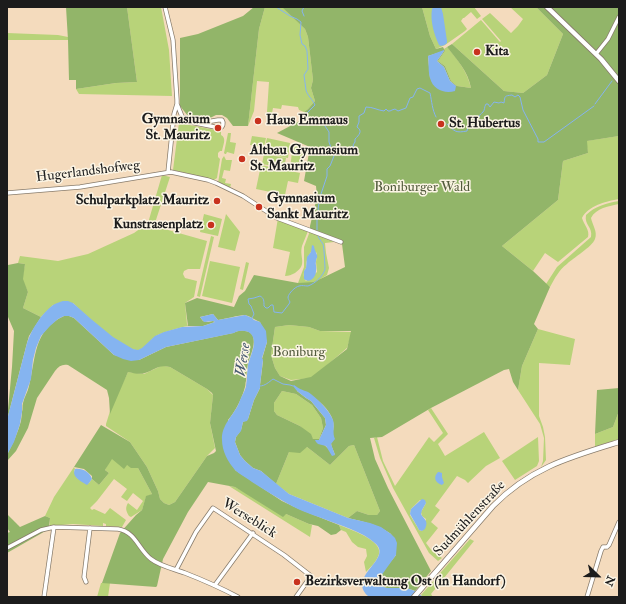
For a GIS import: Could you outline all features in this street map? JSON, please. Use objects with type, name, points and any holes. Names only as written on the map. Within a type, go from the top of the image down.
[{"type":"street","points":[[165,7],[173,45],[177,104],[182,118],[186,122],[218,128],[221,128],[223,124],[223,121],[220,120],[206,122],[182,118]]},
{"type":"street","points":[[547,7],[596,54],[619,81]]},
{"type":"street","points":[[596,54],[608,39],[619,17]]},
{"type":"street","points":[[177,104],[174,114],[169,172],[208,180],[243,196],[277,218],[341,242]]},
{"type":"street","name":"Hugerlandshofweg","points":[[7,193],[80,187],[169,172]]},
{"type":"street","name":"Sudmühlenstraße","points":[[414,597],[493,506],[516,485],[556,463],[619,442]]},
{"type":"street","name":"Werseblick","points":[[176,570],[193,538],[213,508],[284,555],[311,576],[296,597]]},
{"type":"street","points":[[587,597],[601,550],[603,547],[607,547],[609,545],[619,522]]},
{"type":"street","points":[[44,597],[54,527]]},
{"type":"street","points":[[7,548],[41,530],[54,527],[123,530],[133,537],[144,553],[151,559],[238,597]]},
{"type":"street","points":[[86,582],[84,577],[90,528]]},
{"type":"street","points":[[215,586],[252,533]]},
{"type":"green space","points":[[66,7],[127,7],[137,82],[116,83],[76,89],[76,80],[69,80]]},
{"type":"green space","points":[[127,7],[161,7],[169,50],[172,96],[79,94],[76,89],[116,83],[137,82]]},
{"type":"green space","points":[[254,7],[265,7],[259,29],[248,126],[233,126],[227,118],[222,115],[216,115],[208,119],[188,116],[180,106],[180,38],[198,34],[243,16]]},
{"type":"green space","points":[[265,7],[284,8],[305,29],[308,37],[313,80],[311,88],[315,101],[304,112],[299,110],[298,107],[282,105],[281,109],[273,108],[272,113],[267,112],[269,82],[257,81],[254,111],[248,126],[259,29]]},
{"type":"green space","name":"Boniburger Wald","points":[[282,7],[422,7],[430,36],[436,49],[443,47],[445,51],[438,61],[445,66],[451,81],[457,86],[471,88],[465,71],[447,47],[452,44],[504,91],[523,93],[547,75],[563,34],[536,7],[619,7],[619,136],[587,141],[588,153],[563,161],[558,200],[502,246],[550,287],[534,324],[538,329],[522,366],[518,390],[513,382],[509,369],[504,370],[431,408],[382,437],[370,438],[375,459],[388,488],[431,571],[415,591],[406,588],[387,588],[381,585],[380,581],[382,573],[396,555],[391,534],[365,522],[348,518],[357,511],[369,515],[377,515],[380,511],[354,445],[349,446],[330,465],[307,447],[300,453],[289,452],[276,484],[261,471],[253,468],[240,455],[235,442],[236,437],[241,430],[243,422],[248,419],[254,400],[260,388],[262,359],[267,342],[260,322],[245,315],[218,320],[213,314],[200,317],[203,321],[215,322],[203,326],[188,326],[185,303],[197,298],[234,307],[239,296],[245,291],[254,275],[298,283],[314,282],[345,267],[342,244],[310,229],[317,197],[316,186],[304,181],[310,147],[277,133],[307,117],[304,112],[315,101],[311,88],[313,80],[308,37],[305,29]],"holes":[[[444,51],[437,61],[444,67],[450,81],[456,86],[430,78],[428,56]],[[289,325],[309,327],[320,331],[351,331],[347,349],[311,377],[291,381],[280,376],[275,368],[271,355],[275,327]],[[300,390],[315,398],[331,416],[334,427],[331,444],[335,455],[319,440],[326,425],[325,418],[311,401],[297,391]],[[282,391],[296,394],[312,405],[321,418],[323,428],[319,439],[313,439],[311,434],[300,426],[277,415],[274,411],[274,403]]]},
{"type":"green space","points":[[422,7],[474,7],[481,16],[477,19],[471,12],[461,21],[467,29],[445,45],[436,49],[430,36]]},
{"type":"green space","points":[[510,7],[536,7],[563,34],[547,75],[523,93],[504,91],[452,44],[481,20],[500,42],[501,41],[482,19],[490,13],[511,33],[523,19]]},
{"type":"green space","points":[[7,33],[58,35],[68,37],[68,40],[7,40]]},
{"type":"green space","points":[[447,47],[465,71],[471,88],[457,86],[451,81],[445,66],[438,61],[445,51],[444,49]]},
{"type":"green space","points":[[179,123],[221,131],[224,142],[222,151],[218,153],[218,157],[220,159],[217,178],[214,180],[173,170]]},
{"type":"green space","points":[[228,133],[231,133],[230,142],[236,143],[234,154],[227,152],[226,154],[224,153]]},
{"type":"green space","points":[[252,136],[266,138],[264,147],[250,145]]},
{"type":"green space","points":[[619,136],[619,199],[609,201],[588,210],[582,218],[588,230],[588,237],[558,262],[545,253],[533,271],[502,246],[558,200],[563,161],[588,153],[586,141]]},
{"type":"green space","points":[[267,138],[290,143],[288,158],[269,154],[270,151],[264,150]]},
{"type":"green space","points":[[293,144],[300,146],[305,151],[301,171],[290,169]]},
{"type":"green space","points":[[264,154],[286,158],[284,168],[262,164]]},
{"type":"green space","points":[[224,156],[226,160],[232,160],[230,171],[224,170],[222,178],[226,179],[225,183],[231,184],[230,188],[218,183],[222,159]]},
{"type":"green space","points":[[261,165],[300,173],[298,183],[288,181],[285,195],[256,189]]},
{"type":"green space","points":[[162,175],[170,177],[154,226],[207,241],[200,269],[188,269],[184,271],[183,274],[185,278],[197,281],[194,297],[185,303],[188,326],[171,330],[159,335],[144,348],[139,350],[133,349],[115,339],[73,303],[53,305],[41,317],[23,308],[28,292],[22,279],[25,264],[18,263],[20,256],[58,261],[88,254],[134,233],[148,223]]},
{"type":"green space","points":[[619,201],[619,204],[603,208],[593,215],[591,218],[596,236],[593,242],[557,274],[550,287],[546,284],[557,267],[591,237],[591,231],[586,221],[586,215],[601,205]]},
{"type":"green space","name":"Kunstrasenplatz","points":[[204,214],[222,219],[218,236],[200,232]]},
{"type":"green space","points":[[226,214],[240,232],[235,251],[218,247]]},
{"type":"green space","points":[[278,218],[308,231],[301,250],[301,267],[295,273],[288,276],[285,276],[290,252],[273,248]]},
{"type":"green space","points":[[310,231],[334,242],[325,243],[329,268],[327,275],[314,283],[298,283],[304,267],[304,247]],"holes":[[[311,252],[316,252],[317,272],[306,281],[304,278],[304,271],[308,258]]]},
{"type":"green space","points":[[211,236],[214,237],[200,297],[197,296]]},
{"type":"green space","points":[[210,261],[240,267],[232,303],[202,296]]},
{"type":"green space","points":[[246,262],[249,263],[243,290],[240,289]]},
{"type":"green space","points":[[18,263],[25,264],[23,279],[28,292],[23,308],[41,317],[29,336],[7,420],[14,331],[7,317],[7,268],[8,265]]},
{"type":"green space","points":[[64,316],[74,318],[114,355],[139,360],[166,347],[239,331],[250,333],[253,336],[254,344],[248,363],[245,386],[234,413],[228,420],[235,470],[282,501],[339,525],[341,530],[336,534],[331,535],[318,526],[309,524],[286,514],[283,517],[235,487],[208,482],[188,512],[163,559],[156,587],[102,583],[120,533],[142,510],[146,496],[152,494],[138,468],[131,468],[127,465],[124,469],[112,459],[105,470],[109,473],[99,485],[84,469],[74,467],[101,425],[130,442],[147,467],[160,499],[169,505],[175,502],[207,456],[216,451],[210,423],[213,395],[207,389],[170,367],[159,367],[143,374],[128,372],[110,414],[107,390],[68,365],[62,365],[55,371],[37,398],[28,428],[16,451],[7,461],[7,454],[21,421],[24,399],[41,337],[46,329]]},
{"type":"green space","name":"Boniburg","points":[[289,325],[309,327],[320,331],[352,332],[347,348],[312,378],[291,380],[280,376],[275,368],[271,355],[275,327]]},
{"type":"green space","points":[[538,329],[575,339],[570,365],[539,363],[539,416],[545,437],[546,460],[541,467],[543,461],[544,438],[540,424],[518,390],[522,366]]},
{"type":"green space","points":[[161,366],[170,367],[207,389],[213,395],[210,423],[215,448],[207,456],[175,502],[169,505],[160,499],[147,467],[130,442],[106,426],[111,408],[128,372],[144,374]]},
{"type":"green space","points":[[619,388],[619,411],[613,427],[595,434],[597,390]]},
{"type":"green space","points":[[282,391],[296,394],[312,405],[321,418],[323,428],[319,439],[313,439],[300,426],[277,415],[274,411],[274,403]]},
{"type":"green space","points":[[431,408],[448,434],[438,444],[445,456],[484,432],[500,458],[486,466],[468,483],[457,476],[435,506],[440,510],[431,522],[438,528],[426,543],[432,551],[442,558],[438,561],[429,553],[393,488],[380,458],[374,438],[377,437],[383,461],[395,486],[429,437],[434,442],[443,433],[428,410]],"holes":[[[420,500],[426,503],[421,512],[422,516],[426,519],[422,531],[419,530],[410,515],[411,509]]]},
{"type":"green space","points":[[619,411],[619,439],[595,448],[595,434],[613,427]]},
{"type":"green space","points":[[538,437],[539,461],[537,466],[515,480],[502,461]]},
{"type":"green space","points":[[354,445],[380,511],[377,515],[369,515],[357,511],[348,518],[289,494],[276,484],[289,452],[307,447],[330,465],[349,446]]},
{"type":"green space","points":[[111,458],[138,468],[152,494],[146,497],[142,510],[131,517],[129,516],[126,510],[128,503],[137,510],[143,501],[133,493],[127,501],[121,497],[127,489],[114,479],[90,508],[105,514],[110,508],[126,520],[122,527],[106,526],[106,524],[103,523],[103,526],[73,524],[50,526],[50,518],[45,516],[54,497],[74,467],[77,478],[86,484],[92,479],[99,485],[109,473],[105,470]]},
{"type":"green space","points":[[229,486],[235,487],[286,514],[312,525],[310,537]]},
{"type":"green space","points":[[7,514],[20,527],[45,516],[50,518],[49,529],[7,553],[7,533],[10,532],[7,528]]},
{"type":"green space","points":[[339,525],[357,532],[371,540],[379,549],[377,559],[366,572],[364,562],[367,556],[366,549],[358,547],[352,542],[346,532],[341,530]]},
{"type":"green space","points":[[470,539],[474,541],[431,594],[433,597],[423,597],[421,595]]},
{"type":"green space","points":[[101,583],[110,583],[108,597],[97,597]]},
{"type":"water","points":[[434,7],[441,7],[443,14],[447,43],[442,46],[439,45],[433,27],[432,9]]},
{"type":"water","points":[[444,50],[437,61],[444,67],[450,81],[456,86],[455,91],[451,92],[440,90],[434,86],[429,73],[428,56]]},
{"type":"water","points":[[312,245],[314,246],[317,256],[316,273],[314,277],[308,281],[304,279],[304,271],[306,268],[307,257],[311,252]]},
{"type":"water","points":[[63,301],[73,303],[113,337],[133,349],[138,350],[155,336],[164,332],[182,327],[203,326],[215,322],[204,322],[200,317],[213,314],[218,320],[245,315],[260,322],[266,331],[267,342],[262,358],[260,388],[254,400],[248,419],[247,421],[243,422],[241,431],[236,437],[235,442],[240,455],[253,468],[261,471],[289,494],[348,518],[381,527],[391,534],[397,543],[396,555],[381,576],[380,582],[382,586],[386,588],[406,588],[415,591],[423,597],[368,596],[363,589],[363,582],[379,556],[379,550],[376,544],[358,532],[288,504],[239,473],[230,463],[223,448],[222,435],[246,386],[248,365],[254,340],[253,336],[246,331],[166,347],[139,360],[131,361],[114,355],[74,318],[64,316],[58,319],[41,336],[36,348],[31,379],[22,404],[20,424],[14,442],[7,454],[7,420],[27,343],[34,327],[45,312],[53,305]]},
{"type":"water","points":[[294,385],[315,397],[331,416],[334,422],[335,439],[331,444],[335,455],[332,456],[326,446],[318,444],[315,440],[319,440],[326,425],[325,418],[311,401],[297,391],[293,386]]},
{"type":"water","points":[[75,469],[88,472],[92,479],[87,485],[75,477]]},
{"type":"water","points":[[438,472],[442,473],[444,483],[442,485],[436,480]]},
{"type":"water","points":[[422,499],[425,500],[426,503],[421,514],[426,520],[426,524],[425,529],[422,531],[419,530],[410,514],[411,509]]},
{"type":"waterway","points":[[276,7],[301,22],[300,35],[302,44],[305,46],[307,51],[308,69],[304,75],[306,88],[315,105],[305,115],[311,119],[323,123],[329,132],[329,142],[334,156],[330,166],[327,169],[327,176],[320,197],[318,209],[320,213],[317,220],[317,230]]},
{"type":"waterway","points":[[304,7],[302,11],[304,16]]},
{"type":"waterway","points":[[595,104],[612,81]]},
{"type":"waterway","points":[[341,154],[345,155],[351,147],[354,147],[353,145],[355,139],[360,132],[359,128],[357,127],[359,116],[364,113],[366,107],[384,111],[386,109],[388,111],[395,109],[398,111],[406,108],[410,98],[413,97],[417,89],[420,88],[430,93],[436,117]]},
{"type":"waterway","points":[[447,124],[456,131],[467,131],[468,127],[474,125],[474,119],[479,117],[484,111],[486,104],[490,107],[494,102],[504,103],[506,96],[512,95],[515,97],[518,95],[520,97],[523,110],[538,139],[538,142],[544,142],[594,106]]},
{"type":"waterway","points":[[252,318],[254,314],[248,299],[260,296],[263,299],[264,306],[266,308],[273,305],[274,312],[282,313],[290,302],[288,297],[292,290],[299,286],[311,285],[321,277],[325,269],[323,244],[318,236]]},
{"type":"waterway","points":[[260,386],[265,385],[273,379],[283,384],[293,386]]},
{"type":"place","name":"Kita","points":[[477,52]]},
{"type":"place","name":"Haus Emmaus","points":[[258,121]]},
{"type":"place","name":"St. Hubertus","points":[[441,124]]},
{"type":"place","name":"Gymnasium St. Mauritz","points":[[218,128]]},
{"type":"place","name":"Altbau Gymnasium St. Mauritz","points":[[242,159]]},
{"type":"place","name":"Schulparkplatz Mauritz","points":[[217,201]]},
{"type":"place","name":"Gymnasium Sankt Mauritz","points":[[259,207]]},
{"type":"place","name":"Kunstrasenplatz","points":[[211,225]]},
{"type":"place","name":"Bezirksverwaltung Ost (in Handorf)","points":[[297,582]]},
{"type":"water label","name":"Werse","points":[[244,360]]}]
